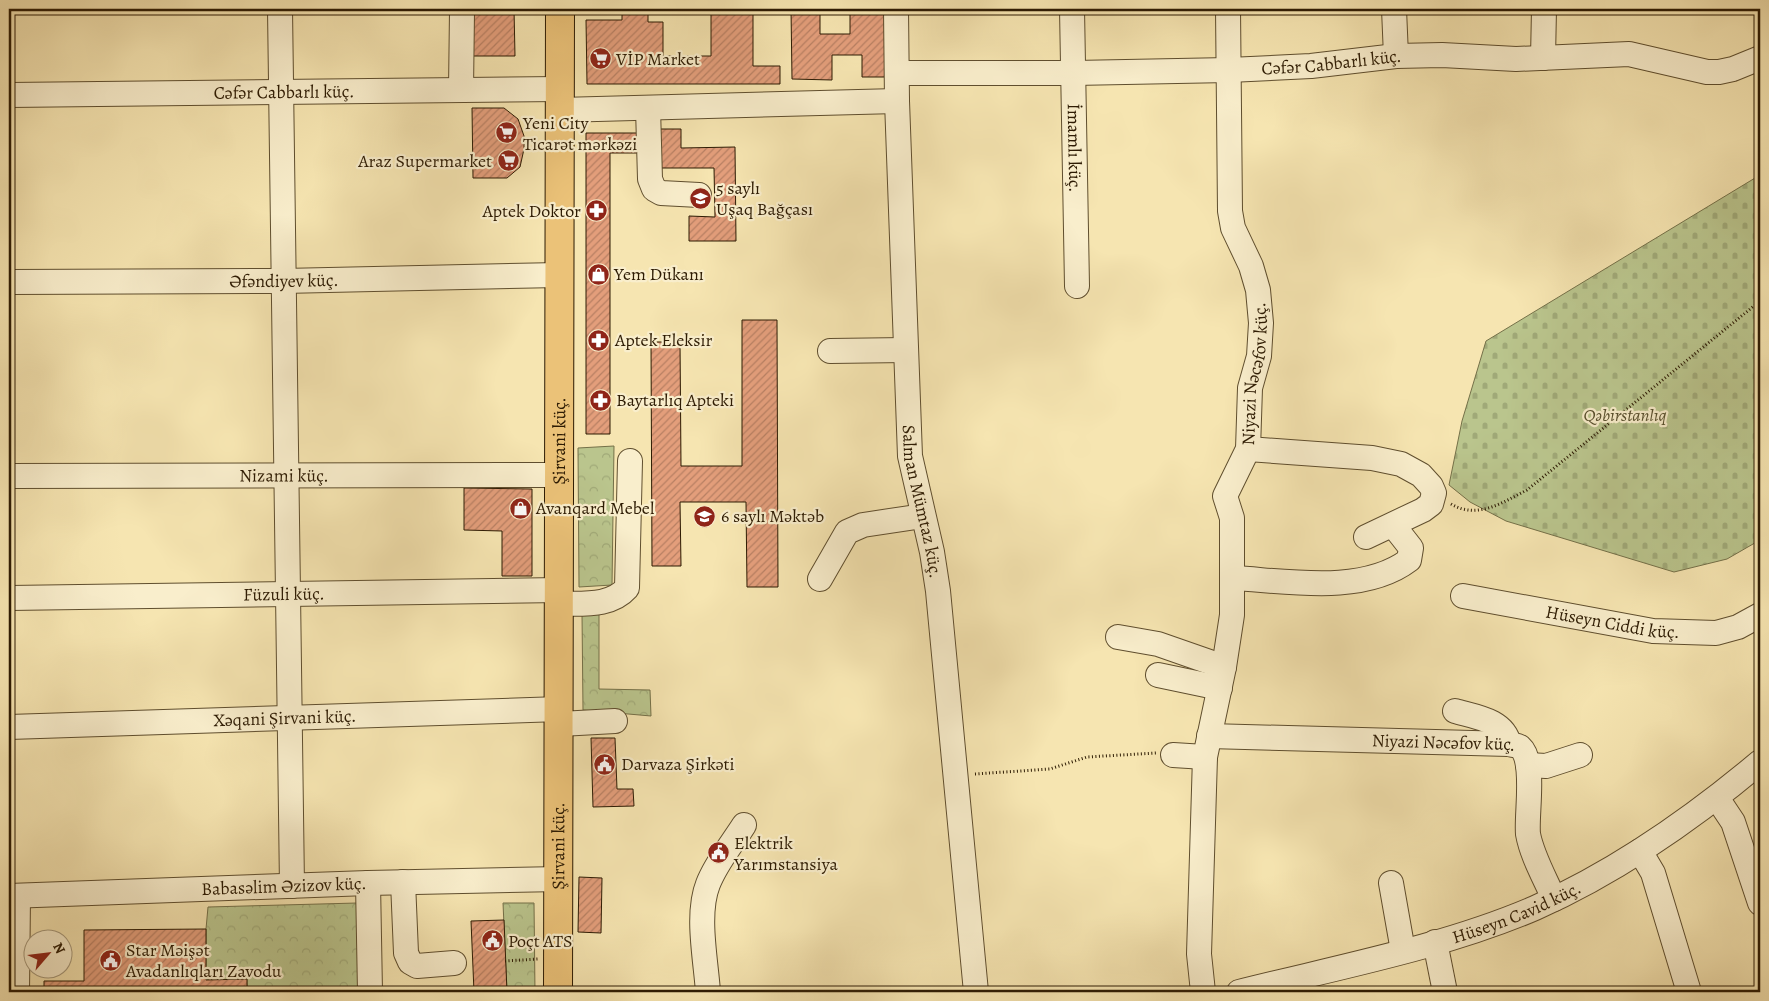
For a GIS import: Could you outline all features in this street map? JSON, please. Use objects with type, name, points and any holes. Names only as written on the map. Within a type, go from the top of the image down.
[{"type":"main road","name":"Şirvani küç.","points":[[558,992],[560,879],[560,9]]},
{"type":"street","points":[[280,9],[292,886]]},
{"type":"street","name":"Salman Mümtaz küç.","points":[[896,9],[897,101],[910,456],[932,552],[938,591],[957,775],[976,992]]},
{"type":"street","name":"İmamlı küç.","points":[[1072,9],[1076,286]]},
{"type":"street","name":"Niyazi Nəcəfov küç.","points":[[1203,992],[1199,954],[1207,746],[1222,677],[1232,615],[1234,578],[1232,518],[1225,496],[1248,449],[1250,433],[1248,406],[1250,388],[1259,356],[1261,323],[1258,290],[1251,266],[1233,228],[1230,211],[1228,9]]},
{"type":"street","points":[[1394,9],[1396,56]]},
{"type":"street","points":[[1543,58],[1544,9]]},
{"type":"street","points":[[461,90],[462,11]]},
{"type":"street","name":"Cəfər Cabbarlı küç.","points":[[897,72],[1074,73],[1229,70],[1311,66],[1396,56],[1543,58],[1630,54],[1707,72],[1719,72],[1760,58]]},
{"type":"street","name":"Cəfər Cabbarlı küç.","points":[[9,95],[461,90],[648,108],[897,101]]},
{"type":"street","points":[[648,108],[650,179],[654,189],[661,193],[699,196]]},
{"type":"street","name":"Əfəndiyev küç.","points":[[9,282],[283,281],[559,275]]},
{"type":"street","points":[[830,351],[906,350]]},
{"type":"street","points":[[1248,449],[1372,458],[1401,464],[1421,475],[1431,486],[1434,493],[1431,504],[1423,510],[1366,537]]},
{"type":"street","name":"Füzuli küç.","points":[[9,598],[288,595],[560,597],[606,602],[619,596],[627,588],[630,461]]},
{"type":"street","name":"Nizami küç.","points":[[9,476],[560,475]]},
{"type":"street","points":[[820,579],[847,532],[863,525],[923,516]]},
{"type":"street","points":[[1234,578],[1336,584],[1398,568],[1409,560],[1411,548],[1393,525]]},
{"type":"street","name":"Hüseyn Ciddi küç.","points":[[1464,596],[1653,631],[1716,633],[1738,627],[1760,615]]},
{"type":"street","points":[[1118,637],[1158,644],[1222,677]]},
{"type":"street","points":[[1158,675],[1222,677]]},
{"type":"street","points":[[1456,711],[1496,724],[1507,734],[1509,744]]},
{"type":"street","name":"Xəqani Şirvani küç.","points":[[9,727],[289,719],[560,716],[616,721]]},
{"type":"street","name":"Niyazi Nəcəfov küç.","points":[[1207,746],[1509,744],[1519,746],[1528,765],[1528,834],[1534,853],[1554,898]]},
{"type":"street","points":[[1173,755],[1207,746]]},
{"type":"street","points":[[1528,765],[1546,766],[1580,755]]},
{"type":"street","name":"Hüseyn Cavid küç.","points":[[1239,992],[1403,951],[1507,919],[1554,898],[1640,851],[1717,798],[1760,762]]},
{"type":"street","points":[[1717,798],[1733,822],[1760,902]]},
{"type":"street","points":[[708,992],[704,938],[704,904],[708,885],[744,825]]},
{"type":"street","points":[[1640,851],[1653,873],[1689,992]]},
{"type":"street","name":"Babasəlim Əzizov küç.","points":[[13,896],[368,883],[560,879]]},
{"type":"street","points":[[403,882],[406,953],[410,962],[417,966],[454,963]]},
{"type":"street","points":[[368,883],[370,992]]},
{"type":"street","points":[[1390,883],[1403,951]]},
{"type":"street","points":[[13,896],[17,992]]},
{"type":"street","points":[[1435,942],[1445,992]]},
{"type":"path","points":[[1434,493],[1458,508],[1473,512],[1494,507],[1527,490],[1760,301]]},
{"type":"path","points":[[957,775],[1050,768],[1087,757],[1147,752],[1173,755]]},
{"type":"path","points":[[505,961],[559,958]]},
{"type":"green space","name":"Qəbirstanlıq","points":[[1760,175],[1760,540],[1727,559],[1674,572],[1506,521],[1470,502],[1449,485],[1462,421],[1486,341]]},
{"type":"green space","points":[[614,446],[612,585],[579,587],[578,448]]},
{"type":"green space","points":[[599,613],[599,689],[650,690],[651,716],[583,710],[582,614]]},
{"type":"green space","points":[[357,903],[360,992],[247,992],[247,979],[206,980],[208,907]]},
{"type":"green space","points":[[503,903],[534,903],[535,992],[507,992]]},
{"type":"building","points":[[471,9],[514,9],[515,56],[471,56]]},
{"type":"building","points":[[622,9],[648,9],[648,22],[663,22],[663,56],[711,56],[711,9],[753,9],[753,66],[780,66],[780,84],[587,84],[586,20],[622,20]]},
{"type":"building","points":[[791,9],[820,9],[820,34],[850,34],[850,9],[886,9],[887,77],[862,77],[862,55],[832,55],[832,80],[792,79]]},
{"type":"building","points":[[472,108],[504,108],[518,119],[524,136],[524,149],[520,167],[507,178],[473,178]]},
{"type":"building","points":[[656,129],[681,129],[681,148],[735,147],[736,241],[689,241],[689,216],[715,217],[714,168],[655,168]]},
{"type":"building","points":[[586,133],[642,133],[642,153],[610,153],[610,434],[586,434]]},
{"type":"building","points":[[742,320],[777,320],[778,587],[747,587],[746,502],[680,502],[681,566],[652,566],[651,342],[680,342],[681,466],[742,466]]},
{"type":"building","points":[[464,488],[532,489],[532,576],[502,576],[502,531],[464,530]]},
{"type":"building","points":[[591,738],[615,738],[617,789],[633,789],[634,806],[593,807]]},
{"type":"building","points":[[579,877],[602,878],[601,933],[578,932]]},
{"type":"building","points":[[504,920],[507,992],[474,992],[471,921]]},
{"type":"building","points":[[206,929],[206,980],[247,979],[247,992],[44,992],[44,981],[84,981],[84,930]]},
{"type":"place","name":"VİP Market","points":[[600,59]]},
{"type":"place","name":"Yeni City Ticarət mərkəzi","points":[[507,133]]},
{"type":"place","name":"Araz Supermarket","points":[[508,161]]},
{"type":"place","name":"5 saylı Uşaq Bağçası","points":[[700,198]]},
{"type":"place","name":"Aptek Doktor","points":[[597,211]]},
{"type":"place","name":"Yem Dükanı","points":[[598,274]]},
{"type":"place","name":"Aptek Eleksir","points":[[599,340]]},
{"type":"place","name":"Baytarlıq Apteki","points":[[600,400]]},
{"type":"place","name":"Avanqard Mebel","points":[[520,508]]},
{"type":"place","name":"6 saylı Məktəb","points":[[705,516]]},
{"type":"place","name":"Darvaza Şirkəti","points":[[605,764]]},
{"type":"place","name":"Elektrik Yarımstansiya","points":[[718,853]]},
{"type":"place","name":"Poçt ATS","points":[[492,941]]},
{"type":"place","name":"Star Məişət Avadanlıqları Zavodu","points":[[110,960]]}]
